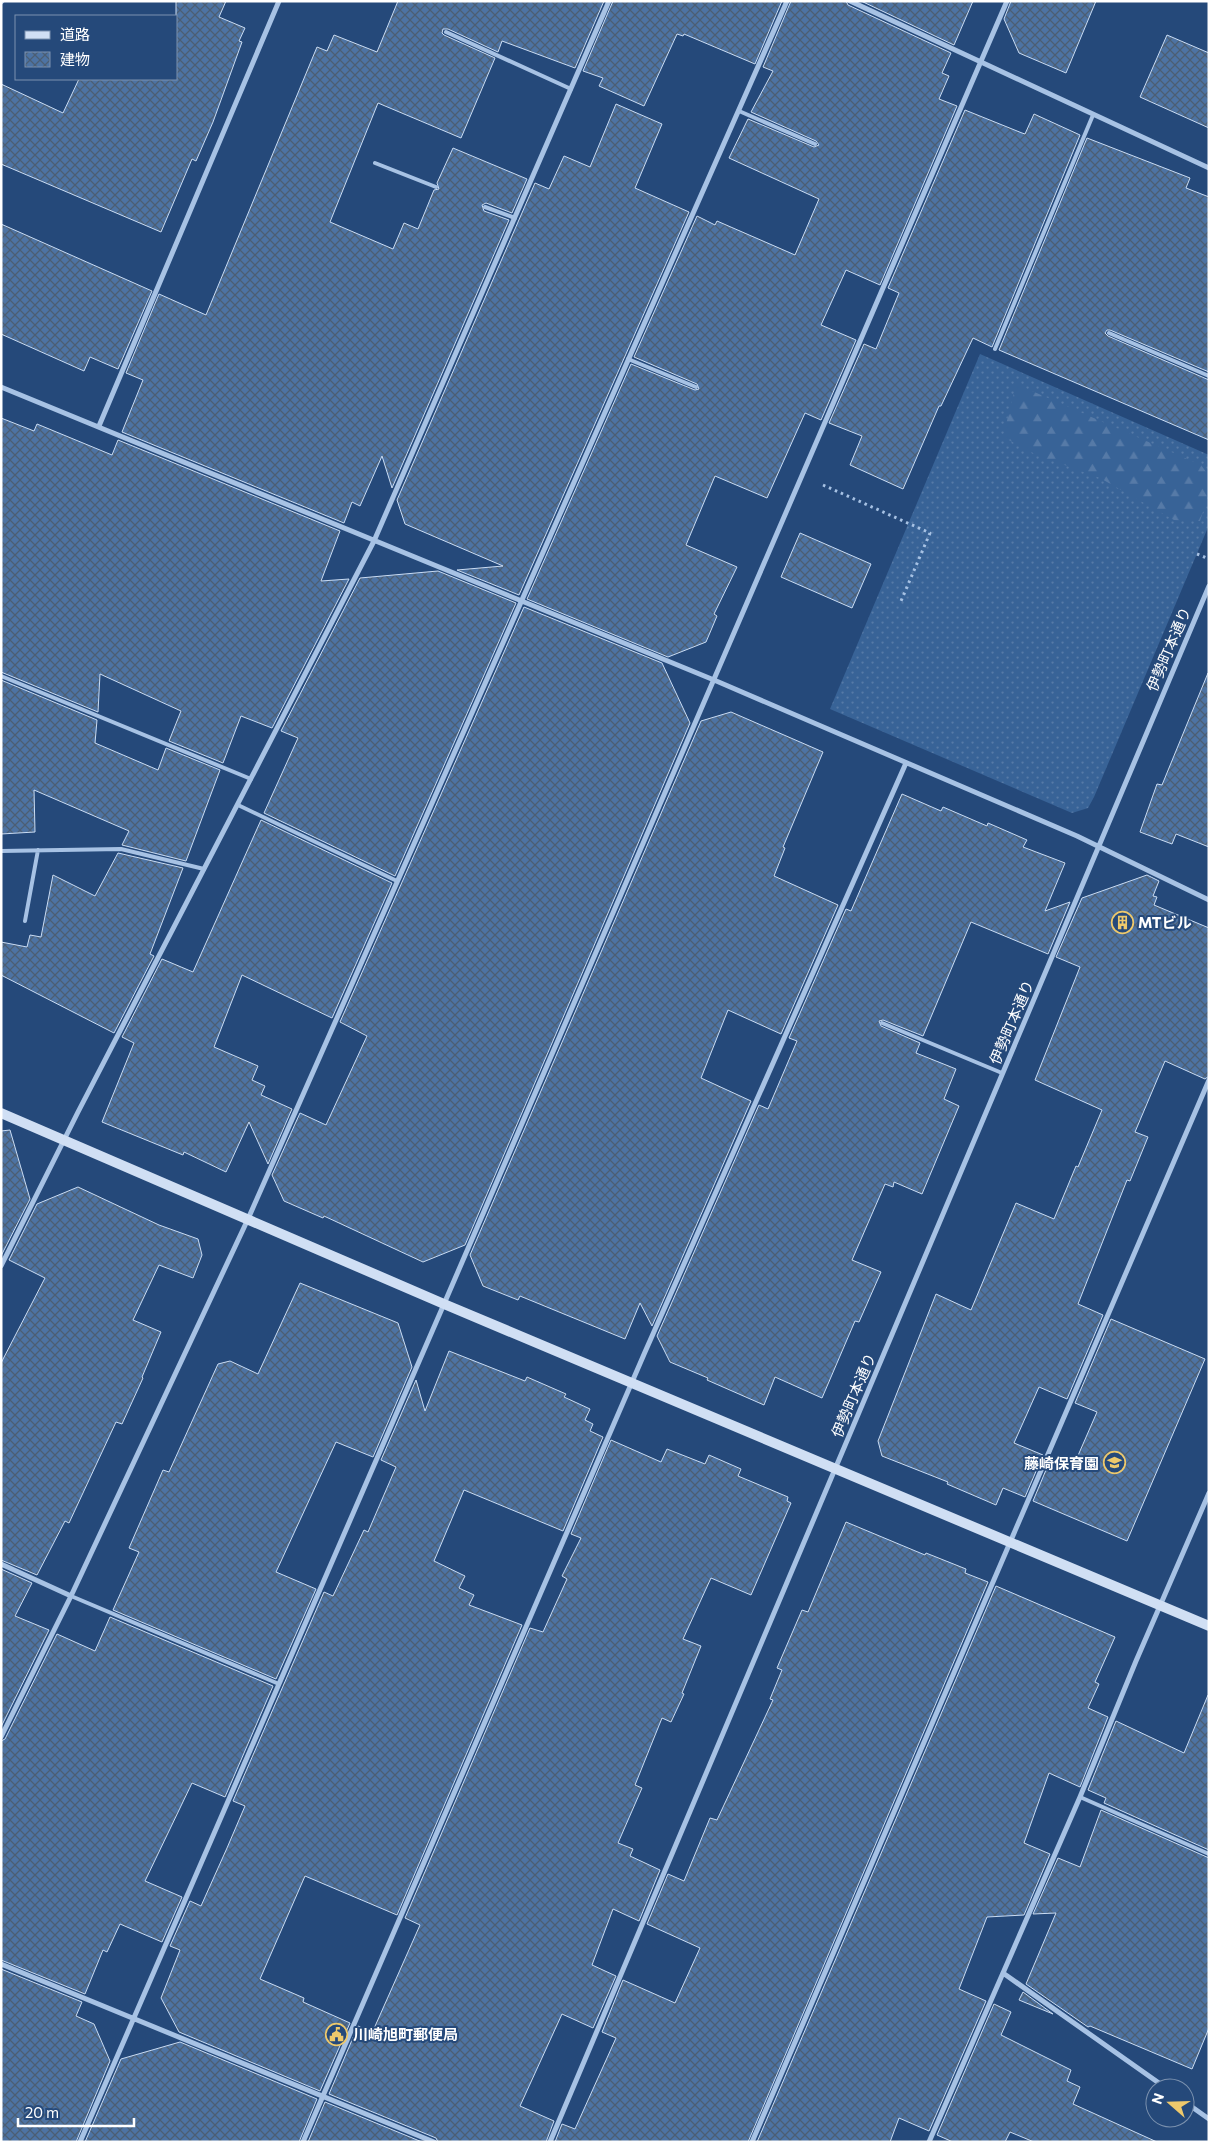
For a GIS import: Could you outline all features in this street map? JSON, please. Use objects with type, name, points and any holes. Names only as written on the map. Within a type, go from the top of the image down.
[{"type":"street","points":[[99,426],[279,1]]},
{"type":"street","points":[[1,1266],[64,1140],[374,541],[609,1]]},
{"type":"street","points":[[1,1738],[72,1596],[248,1220],[787,1]]},
{"type":"street","points":[[850,1],[1209,168]]},
{"type":"street","points":[[80,2142],[1007,1]]},
{"type":"street","points":[[1,387],[714,680],[1098,845],[1209,900]]},
{"type":"street","name":"伊勢町本通り","points":[[550,2142],[1209,586]]},
{"type":"street","points":[[303,2142],[632,1383],[906,762]]},
{"type":"street","points":[[752,2142],[1209,1080]]},
{"type":"street","points":[[1,1113],[444,1304],[1209,1626]]},
{"type":"street","points":[[929,2142],[1080,1798],[1160,1605],[1209,1493]]},
{"type":"street","points":[[1,1564],[72,1596]]},
{"type":"street","points":[[1,1964],[434,2142]]},
{"type":"street","points":[[1004,1973],[1152,2078]]},
{"type":"street","points":[[1195,2109],[1209,2119]]},
{"type":"lane","points":[[446,32],[571,89]]},
{"type":"lane","points":[[739,111],[815,144]]},
{"type":"lane","points":[[995,349],[1093,115]]},
{"type":"lane","points":[[375,163],[436,187]]},
{"type":"lane","points":[[485,207],[515,218]]},
{"type":"lane","points":[[1109,333],[1209,376]]},
{"type":"lane","points":[[628,359],[696,387]]},
{"type":"lane","points":[[1,676],[251,779]]},
{"type":"lane","points":[[238,805],[397,881]]},
{"type":"lane","points":[[1,851],[121,849],[204,869]]},
{"type":"lane","points":[[26,921],[38,850]]},
{"type":"lane","points":[[882,1023],[1002,1074]]},
{"type":"lane","points":[[72,1596],[279,1684]]},
{"type":"lane","points":[[1080,1798],[1209,1854]]},
{"type":"path","points":[[802,476],[930,533],[901,601]]},
{"type":"path","points":[[1196,554],[1209,559]]},
{"type":"green space","points":[[980,354],[1209,455],[1209,525],[1094,797],[1088,808],[1072,813],[830,709]]},
{"type":"green space","points":[[1016,384],[1201,465],[1209,476],[1209,493],[1200,521],[1174,520],[1100,478],[1037,455],[1003,437]]},
{"type":"building","points":[[176,1],[226,1],[219,17],[245,28],[239,41],[242,42],[213,122],[196,161],[192,159],[161,232],[1,164],[1,84],[63,113],[79,80],[178,80],[178,15],[176,15]]},
{"type":"building","points":[[398,1],[604,1],[575,68],[502,41],[498,52],[448,29],[443,29],[442,33],[444,35],[495,58],[461,138],[378,103],[330,222],[393,249],[404,223],[418,229],[434,190],[439,189],[437,183],[453,148],[527,179],[512,213],[486,203],[482,205],[484,211],[509,220],[392,488],[382,456],[360,506],[352,502],[344,523],[122,432],[143,380],[126,373],[159,294],[206,315],[317,47],[327,51],[334,35],[377,52]]},
{"type":"building","points":[[613,1],[782,1],[755,64],[684,34],[683,36],[677,34],[644,106],[599,86],[603,78],[583,71]]},
{"type":"building","points":[[791,1],[846,1],[848,5],[951,53],[942,73],[949,76],[939,99],[957,106],[880,285],[846,270],[821,325],[856,340],[821,420],[805,413],[767,498],[715,476],[686,545],[737,567],[714,614],[717,616],[706,642],[668,657],[527,599],[631,364],[695,390],[699,389],[697,384],[634,357],[697,216],[715,225],[717,221],[795,255],[819,199],[729,158],[748,119],[814,147],[819,145],[816,141],[751,112],[773,71],[763,67]]},
{"type":"building","points":[[861,1],[973,1],[954,45]]},
{"type":"building","points":[[1011,1],[1096,1],[1066,73],[1019,53],[1004,19]]},
{"type":"building","points":[[1167,35],[1209,53],[1209,128],[1140,97]]},
{"type":"building","points":[[616,104],[662,124],[635,188],[689,212],[519,595],[457,570],[503,566],[405,524],[397,500],[535,183],[549,189],[564,156],[590,167]]},
{"type":"building","points":[[965,110],[1025,134],[1034,114],[1080,135],[992,347],[973,338],[941,406],[939,406],[903,489],[850,465],[862,436],[829,423],[864,344],[876,349],[899,293],[888,288]]},
{"type":"building","points":[[1087,138],[1190,178],[1186,188],[1209,197],[1209,372],[1110,330],[1107,330],[1105,333],[1209,380],[1209,440],[999,350]]},
{"type":"building","points":[[1,224],[152,291],[118,369],[90,357],[84,371],[1,334]]},
{"type":"building","points":[[1,418],[34,431],[37,424],[112,455],[118,440],[340,531],[321,581],[349,579],[272,728],[241,716],[223,763],[169,741],[181,711],[100,674],[98,712],[1,672]]},
{"type":"building","points":[[800,533],[871,564],[852,608],[781,577]]},
{"type":"building","points":[[438,571],[516,603],[395,876],[264,813],[298,738],[281,731],[360,578]]},
{"type":"building","points":[[524,607],[662,663],[690,723],[465,1245],[423,1262],[324,1216],[323,1218],[284,1201],[272,1175],[300,1113],[326,1125],[367,1036],[340,1022]]},
{"type":"building","points":[[1208,673],[1209,847],[1176,834],[1172,844],[1140,832],[1157,784],[1162,785]]},
{"type":"building","points":[[1,680],[97,720],[95,743],[158,770],[166,748],[220,770],[186,861],[122,845],[129,831],[34,790],[35,832],[1,834]]},
{"type":"building","points":[[731,712],[823,752],[783,847],[785,848],[774,876],[838,905],[781,1034],[728,1010],[701,1078],[751,1101],[652,1326],[640,1303],[625,1339],[520,1296],[518,1300],[483,1286],[470,1255],[701,721]]},
{"type":"building","points":[[902,794],[941,811],[943,807],[987,826],[988,823],[1027,840],[1023,847],[1065,863],[1045,911],[1070,902],[1048,954],[971,922],[923,1036],[883,1020],[879,1021],[881,1026],[920,1043],[916,1053],[956,1069],[944,1099],[959,1106],[922,1194],[894,1182],[893,1187],[885,1184],[852,1260],[881,1272],[859,1322],[855,1321],[822,1398],[775,1377],[764,1405],[670,1362],[657,1336],[759,1105],[768,1109],[797,1041],[789,1038],[846,909],[851,911]]},
{"type":"building","points":[[261,820],[392,883],[332,1018],[242,975],[214,1047],[258,1066],[252,1080],[265,1086],[261,1095],[292,1109],[268,1164],[249,1122],[226,1172],[184,1152],[183,1155],[102,1122],[134,1043],[122,1037],[162,959],[193,972]]},
{"type":"building","points":[[118,853],[183,868],[150,954],[154,956],[114,1033],[1,975],[1,942],[27,947],[30,935],[41,937],[53,875],[95,896]]},
{"type":"building","points":[[1147,875],[1159,881],[1153,896],[1157,897],[1154,905],[1209,928],[1209,1076],[1205,1079],[1165,1061],[1135,1132],[1148,1137],[1130,1181],[1127,1180],[1078,1304],[1103,1315],[1067,1399],[1039,1387],[1014,1443],[1043,1455],[1025,1497],[1003,1488],[996,1505],[947,1484],[948,1482],[882,1456],[878,1441],[936,1294],[971,1310],[1016,1203],[1054,1219],[1102,1110],[1035,1080],[1080,967],[1056,957],[1082,898]]},
{"type":"building","points":[[10,1130],[30,1199],[1,1256],[1,1131]]},
{"type":"building","points":[[78,1187],[159,1225],[198,1239],[202,1255],[193,1278],[159,1265],[133,1320],[161,1332],[143,1378],[122,1424],[116,1422],[69,1523],[65,1521],[37,1575],[1,1560],[1,1363],[45,1278],[9,1260],[37,1204]]},
{"type":"building","points":[[300,1283],[398,1323],[412,1367],[373,1457],[336,1442],[276,1572],[316,1589],[276,1679],[113,1610],[139,1552],[129,1548],[163,1470],[169,1472],[218,1364],[230,1361],[258,1374]]},
{"type":"building","points":[[1111,1319],[1205,1359],[1127,1541],[1033,1501],[1051,1458],[1073,1467],[1097,1412],[1075,1403]]},
{"type":"building","points":[[449,1351],[525,1381],[527,1377],[566,1394],[564,1397],[590,1409],[585,1420],[593,1424],[590,1431],[603,1437],[563,1531],[464,1490],[434,1561],[465,1576],[459,1588],[474,1595],[469,1605],[522,1625],[397,1915],[305,1876],[260,1979],[304,1998],[303,2002],[350,2023],[320,2091],[179,2032],[161,1998],[180,1950],[170,1946],[190,1901],[201,1906],[227,1848],[245,1806],[233,1801],[324,1592],[333,1596],[364,1530],[368,1532],[396,1467],[381,1460],[416,1380],[425,1411]]},
{"type":"building","points":[[611,1440],[661,1462],[667,1449],[705,1464],[709,1455],[741,1469],[738,1476],[788,1497],[787,1501],[791,1503],[751,1595],[711,1578],[683,1639],[701,1646],[682,1693],[684,1694],[671,1722],[662,1718],[635,1785],[642,1788],[618,1843],[633,1849],[630,1856],[660,1870],[639,1921],[613,1909],[592,1965],[616,1976],[593,2028],[562,2014],[520,2106],[554,2121],[546,2142],[438,2142],[436,2138],[329,2094],[358,2026],[372,2033],[420,1925],[405,1918],[530,1628],[543,1632],[567,1579],[562,1576],[581,1538],[571,1534]]},
{"type":"building","points":[[846,1522],[925,1555],[926,1553],[966,1569],[965,1573],[988,1582],[748,2142],[555,2142],[562,2124],[575,2129],[616,2038],[602,2032],[623,1980],[675,2003],[700,1948],[647,1924],[668,1874],[684,1881],[710,1818],[717,1820],[773,1700],[770,1699],[782,1670],[777,1668],[802,1610],[808,1612]]},
{"type":"building","points":[[1,1569],[32,1583],[15,1616],[49,1630],[1,1727]]},
{"type":"building","points":[[996,1586],[1115,1637],[1095,1682],[1099,1684],[1088,1708],[1108,1717],[1080,1787],[1049,1773],[1024,1843],[1050,1854],[1024,1915],[987,1917],[959,1989],[986,2001],[929,2131],[899,2118],[890,2142],[757,2142]]},
{"type":"building","points":[[110,1617],[273,1686],[225,1797],[192,1783],[145,1881],[182,1897],[162,1942],[120,1924],[107,1952],[103,1950],[85,1994],[1,1960],[1,1741],[5,1739],[57,1634],[95,1651]]},
{"type":"building","points":[[1208,1695],[1209,1850],[1104,1803],[1106,1798],[1088,1790],[1116,1721],[1184,1753]]},
{"type":"building","points":[[1101,1810],[1209,1858],[1209,2028],[1192,2069],[1090,2026],[1088,2027],[1026,1984],[1056,1913],[1033,1914],[1058,1858],[1080,1867]]},
{"type":"building","points":[[1,1969],[82,2002],[76,2016],[94,2024],[110,2061],[76,2142],[1,2142]]},
{"type":"building","points":[[1023,1992],[1053,2014],[1019,2000]]},
{"type":"building","points":[[994,2004],[1011,2012],[1001,2035],[1071,2070],[1067,2081],[1080,2087],[1073,2104],[1157,2142],[1034,2142],[1010,2132],[1005,2142],[953,2142],[937,2135]]},
{"type":"building","points":[[180,2042],[317,2099],[299,2142],[85,2142],[121,2059]]},
{"type":"building","points":[[325,2102],[422,2142],[308,2142]]},
{"type":"place","name":"MTビル","points":[[1122,922]]},
{"type":"place","name":"藤崎保育園","points":[[1115,1463]]},
{"type":"place","name":"川崎旭町郵便局","points":[[337,2034]]}]
